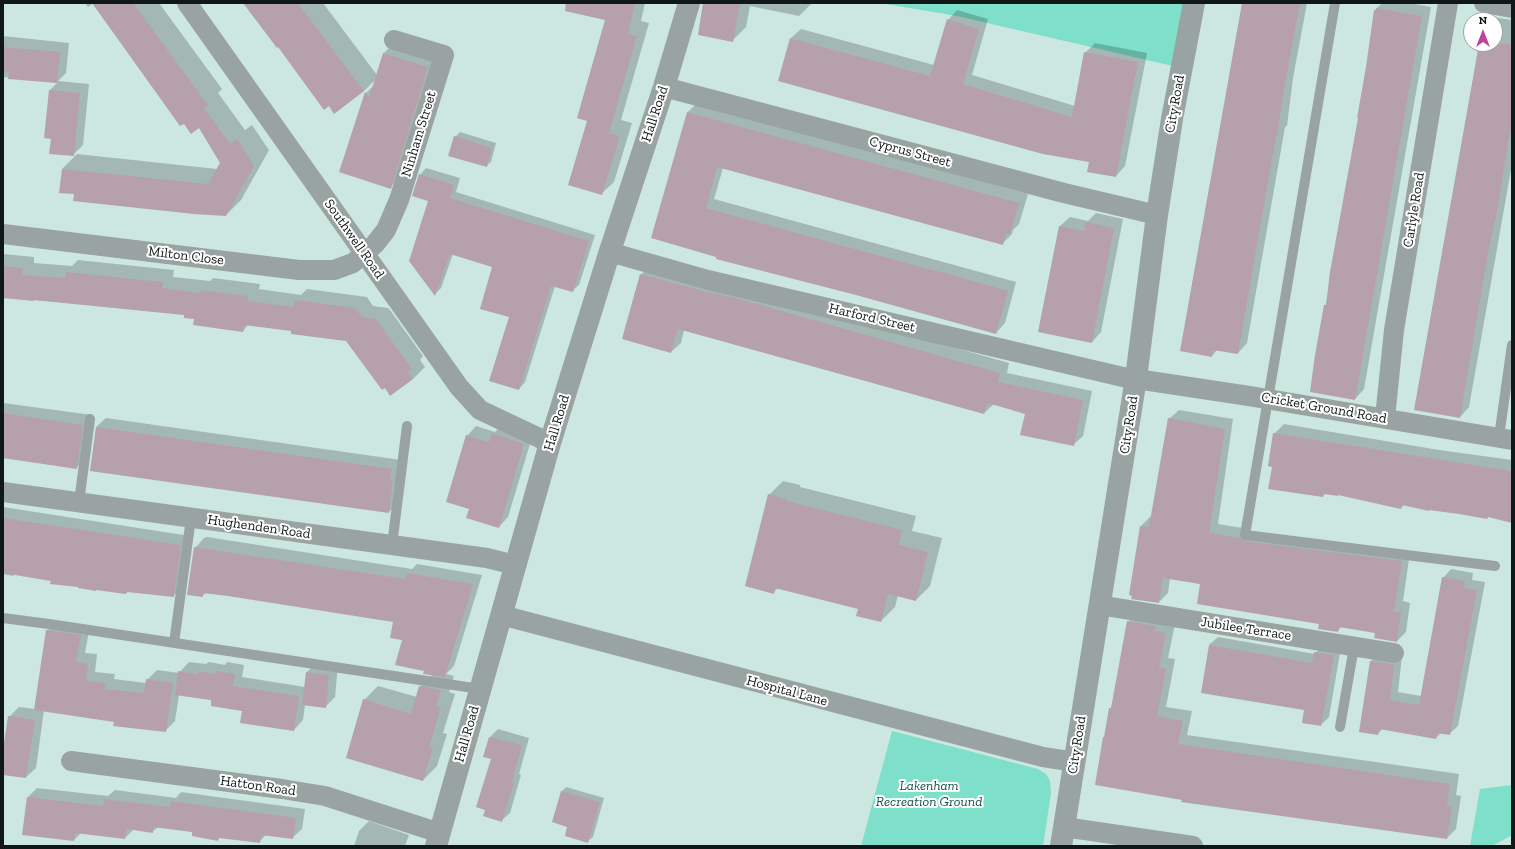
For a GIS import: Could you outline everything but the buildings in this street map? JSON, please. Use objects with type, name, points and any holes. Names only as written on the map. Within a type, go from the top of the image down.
[{"type":"street","name":"Southwell Road","points":[[187,3],[459,387],[480,410],[550,443]]},
{"type":"street","name":"Hall Road","points":[[438,839],[550,443],[609,254],[664,87],[689,3]]},
{"type":"street","name":"City Road","points":[[1063,836],[1136,378],[1157,215],[1172,119],[1194,3]]},
{"type":"street","name":"Carlyle Road","points":[[1385,418],[1394,330],[1448,3]]},
{"type":"street","points":[[1484,3],[1512,8]]},
{"type":"street","name":"Ninham Street","points":[[364,254],[375,244],[386,230],[399,200],[444,55],[394,40]]},
{"type":"street","name":"Cyprus Street","points":[[664,87],[1064,193],[1157,215]]},
{"type":"street","name":"Milton Close","points":[[3,234],[318,271],[334,270],[353,264],[364,254]]},
{"type":"street","name":"Harford Street","points":[[609,254],[620,255],[708,280],[1122,377],[1136,378]]},
{"type":"street","name":"Cricket Ground Road","points":[[1136,378],[1505,439]]},
{"type":"street","name":"Hughenden Road","points":[[3,492],[488,558],[515,565]]},
{"type":"street","name":"Jubilee Terrace","points":[[1099,605],[1394,653]]},
{"type":"street","name":"Hospital Lane","points":[[501,615],[1043,757],[1074,762]]},
{"type":"street","name":"Hatton Road","points":[[71,761],[266,786],[325,796],[438,839]]},
{"type":"street","points":[[1063,836],[1192,846]]},
{"type":"lane","points":[[1335,3],[1245,535],[1495,566]]},
{"type":"lane","points":[[1505,439],[1512,346]]},
{"type":"lane","points":[[79,502],[90,419]]},
{"type":"lane","points":[[392,545],[407,426]]},
{"type":"lane","points":[[174,643],[191,518]]},
{"type":"lane","points":[[3,618],[480,689]]},
{"type":"lane","points":[[1340,727],[1354,647]]},
{"type":"green space","points":[[880,3],[1184,3],[1173,66],[957,16]]},
{"type":"green space","name":"Lakenham Recreation Ground","points":[[892,731],[1038,769],[1046,774],[1050,781],[1051,793],[1043,846],[861,846]]},
{"type":"green space","points":[[1512,785],[1512,835],[1492,846],[1470,846],[1480,789]]}]
